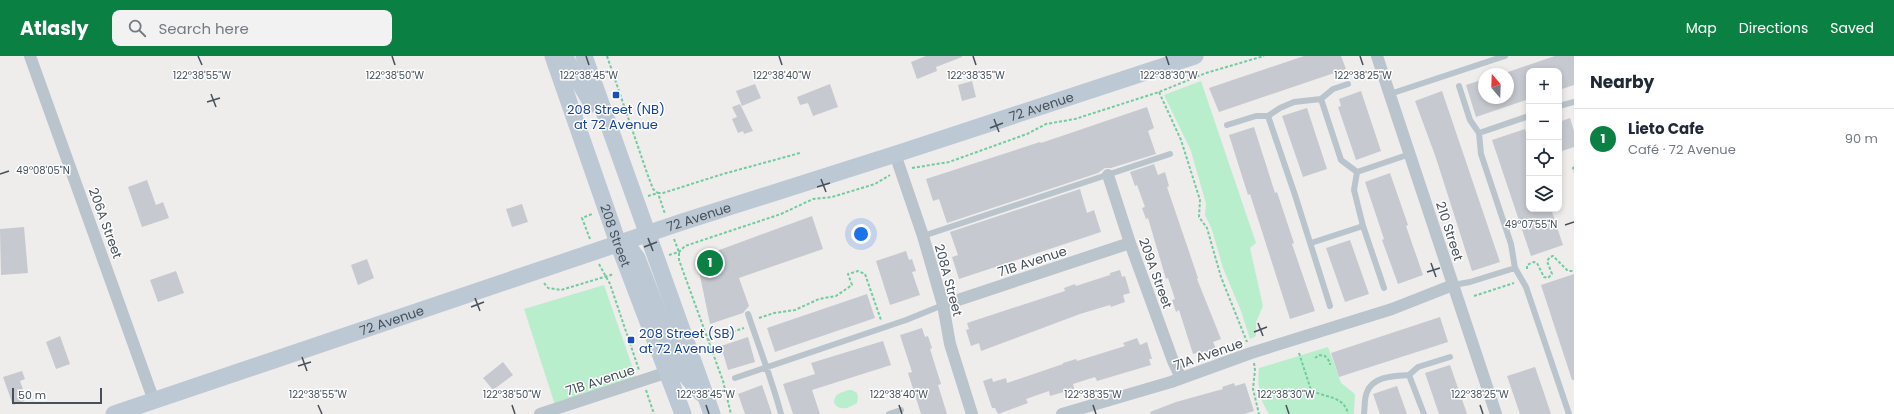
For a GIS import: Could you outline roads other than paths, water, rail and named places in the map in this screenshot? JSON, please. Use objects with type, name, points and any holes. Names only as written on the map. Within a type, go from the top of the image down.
[{"type":"main road","name":"208 Street","points":[[553,56],[618,243],[683,414]]},
{"type":"main road","points":[[564,56],[593,105],[626,203],[648,234]]},
{"type":"main road","points":[[584,56],[711,411]]},
{"type":"main road","name":"72 Avenue","points":[[114,414],[618,243],[895,154],[1168,60],[1195,56]]},
{"type":"main road","points":[[618,243],[631,250],[637,258],[677,362],[682,371],[700,391],[711,411]]},
{"type":"street","name":"206A Street","points":[[30,56],[154,401]]},
{"type":"street","name":"210 Street","points":[[1378,56],[1496,414]]},
{"type":"street","name":"208A Street","points":[[895,154],[923,236],[943,305],[950,344],[972,414]]},
{"type":"street","name":"209A Street","points":[[1108,175],[1130,243],[1173,362],[1181,378]]},
{"type":"street","name":"71B Avenue","points":[[943,305],[1130,243]]},
{"type":"street","name":"71A Avenue","points":[[1062,414],[1181,378],[1392,309],[1453,285]]},
{"type":"street","name":"71B Avenue","points":[[540,414],[668,372]]},
{"type":"lane","points":[[1390,94],[1505,56]]},
{"type":"lane","points":[[1228,125],[1256,116],[1268,116],[1280,108],[1294,102],[1320,99],[1330,91],[1348,84]]},
{"type":"lane","points":[[1459,86],[1470,120],[1479,132],[1481,154],[1511,244],[1515,268],[1526,287],[1569,414]]},
{"type":"lane","points":[[1320,99],[1341,160],[1357,172]]},
{"type":"lane","points":[[1562,105],[1574,102]]},
{"type":"lane","points":[[1268,116],[1311,243],[1330,306]]},
{"type":"lane","points":[[1479,132],[1526,117]]},
{"type":"lane","points":[[923,236],[1170,154]]},
{"type":"lane","points":[[1357,172],[1410,154]]},
{"type":"lane","points":[[1357,172],[1354,190],[1363,226],[1384,288]]},
{"type":"lane","points":[[1311,243],[1363,226]]},
{"type":"lane","points":[[1453,285],[1470,282],[1515,268]]},
{"type":"lane","points":[[735,378],[906,320],[943,305]]},
{"type":"lane","points":[[748,314],[772,380],[781,414]]},
{"type":"lane","points":[[1364,414],[1367,392],[1376,381],[1393,376],[1409,376],[1418,367],[1450,357]]},
{"type":"lane","points":[[1409,376],[1424,414]]},
{"type":"lane","points":[[889,414],[901,410]]},
{"type":"place","name":"208 Street (NB) at 72 Avenue","points":[[616,95]]},
{"type":"place","name":"Lieto Cafe","points":[[710,263]]},
{"type":"place","name":"208 Street (SB) at 72 Avenue","points":[[631,340]]}]
